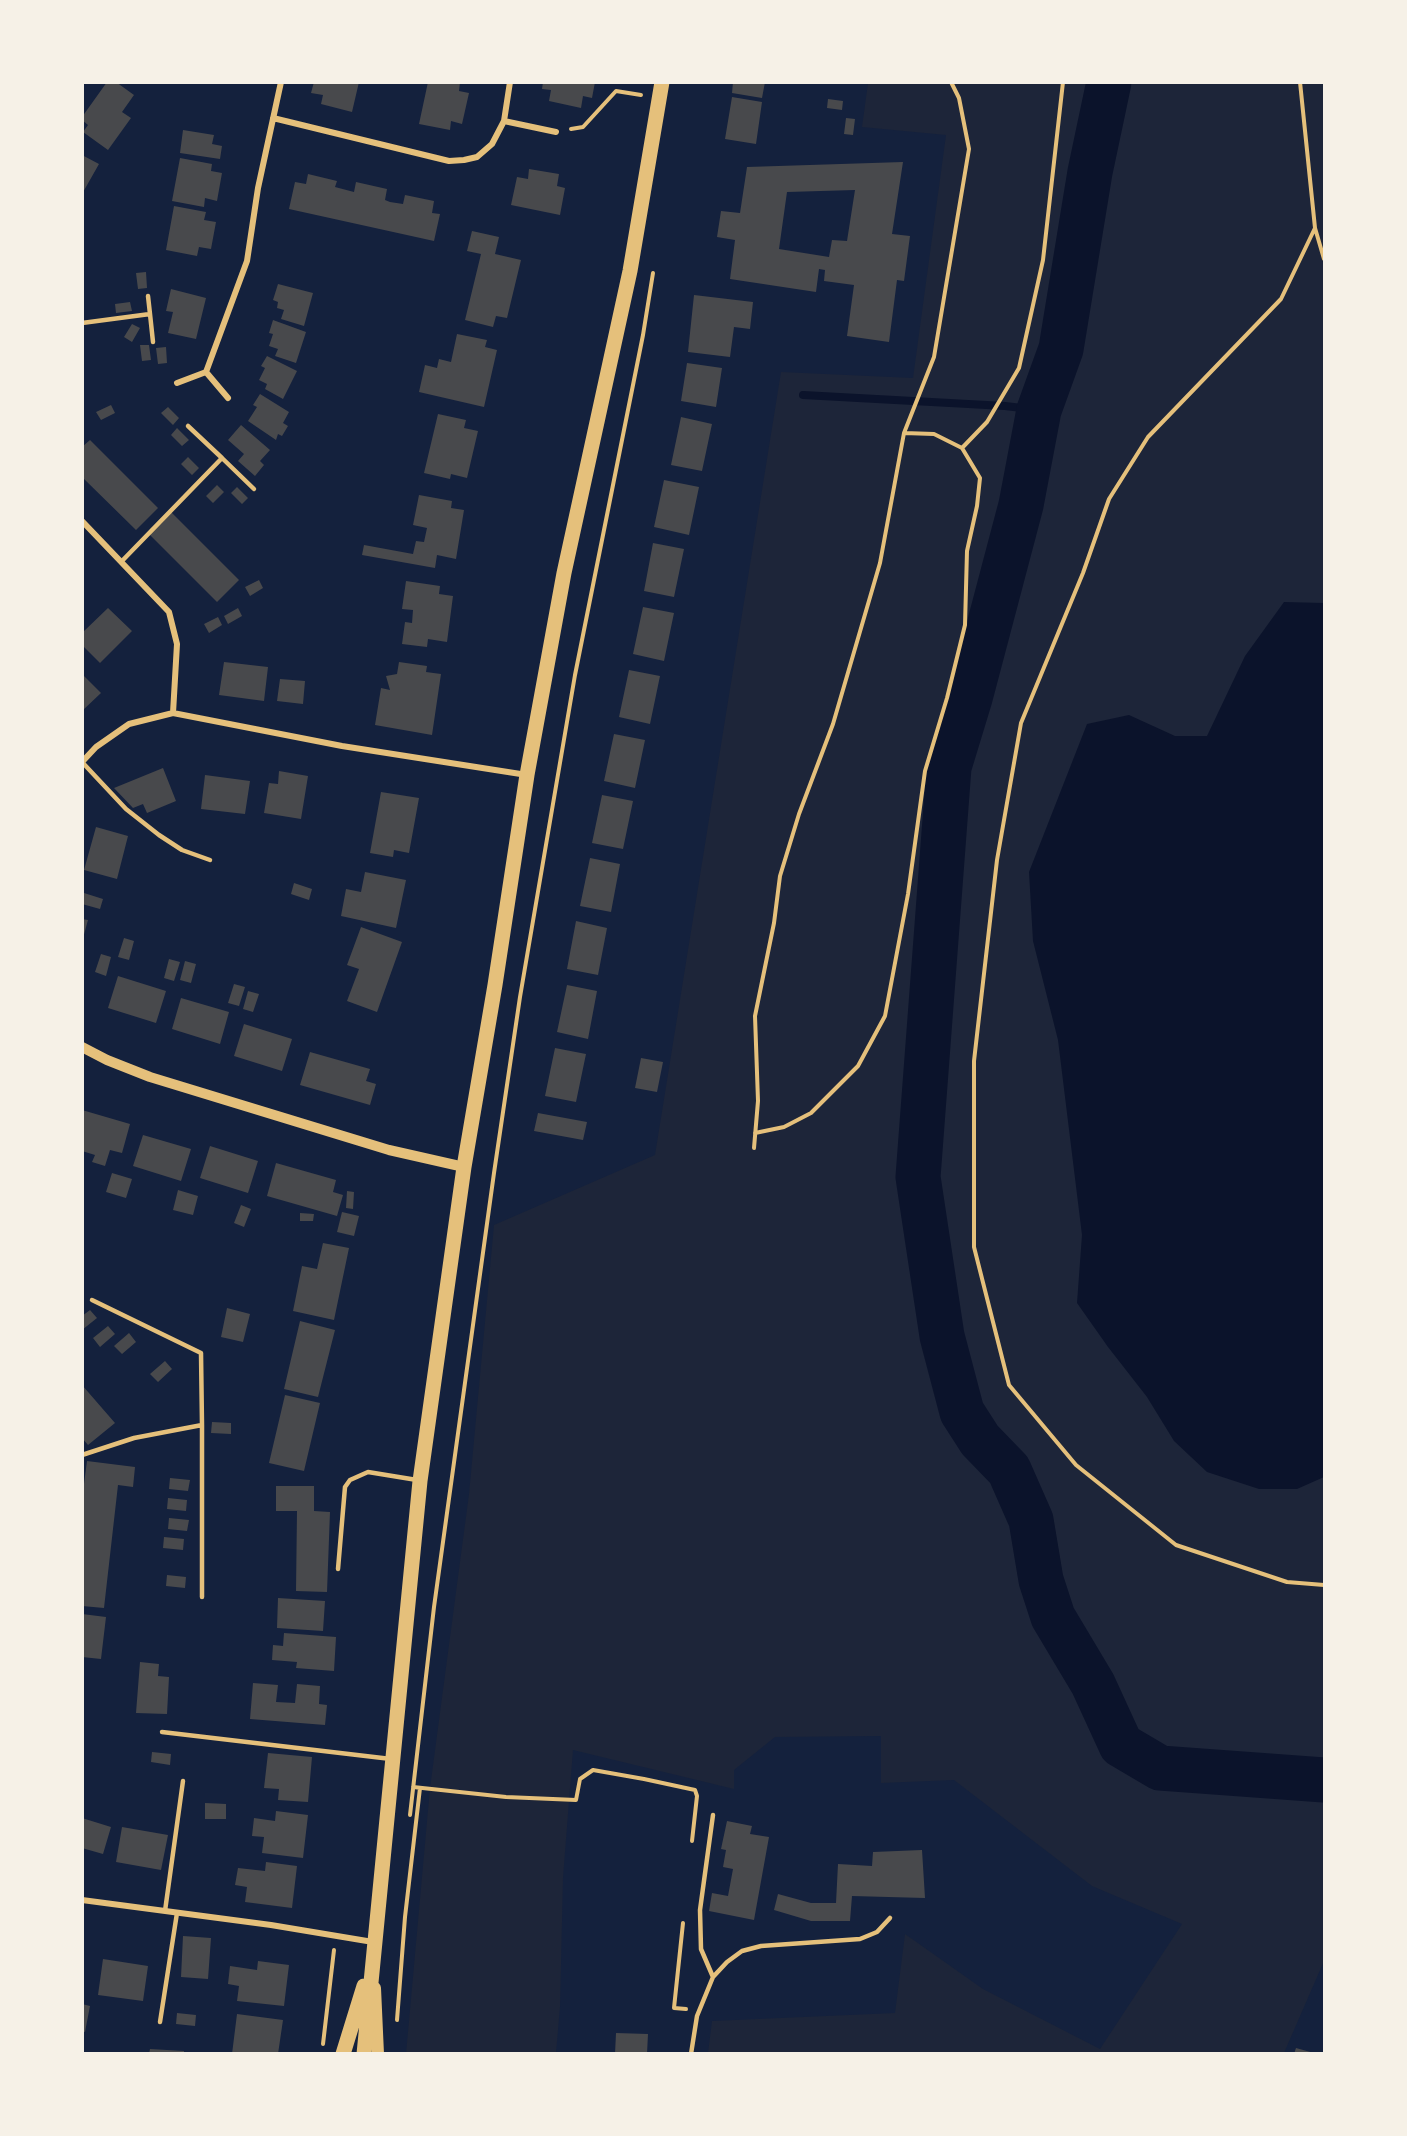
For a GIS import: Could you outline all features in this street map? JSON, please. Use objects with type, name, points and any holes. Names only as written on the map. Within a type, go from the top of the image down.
[{"type":"main road","points":[[364,2054],[420,1481],[464,1167],[527,776],[564,573],[630,271],[660,90]]},
{"type":"main road","points":[[343,2054],[374,1948]]},
{"type":"main road","points":[[374,1948],[378,2054]]},
{"type":"street","points":[[206,372],[247,261],[258,188],[281,82]]},
{"type":"street","points":[[273,118],[449,161],[464,160],[477,157],[492,144],[504,121],[510,82]]},
{"type":"street","points":[[504,121],[556,132]]},
{"type":"street","points":[[177,382],[206,372]]},
{"type":"street","points":[[206,372],[228,398]]},
{"type":"street","points":[[82,520],[169,612],[177,644],[173,713]]},
{"type":"street","points":[[82,762],[96,747],[129,724],[173,713],[342,746],[527,776]]},
{"type":"street","points":[[82,1047],[107,1060],[150,1077],[389,1150],[464,1167]]},
{"type":"street","points":[[82,1900],[336,1936],[374,1948]]},
{"type":"lane","points":[[148,296],[153,342]]},
{"type":"lane","points":[[82,323],[150,314]]},
{"type":"lane","points":[[188,426],[254,489]]},
{"type":"lane","points":[[122,561],[222,458]]},
{"type":"lane","points":[[82,762],[126,809],[182,850],[210,860]]},
{"type":"lane","points":[[92,1300],[201,1353],[202,1597]]},
{"type":"lane","points":[[82,1455],[134,1438],[202,1425]]},
{"type":"lane","points":[[338,1569],[345,1487],[350,1480],[368,1472],[420,1481]]},
{"type":"lane","points":[[162,1732],[393,1759]]},
{"type":"lane","points":[[165,1911],[183,1781]]},
{"type":"lane","points":[[713,1815],[700,1910],[701,1949],[713,1977]]},
{"type":"lane","points":[[160,2022],[177,1913]]},
{"type":"lane","points":[[691,2054],[697,2016],[713,1977],[742,1951],[761,1946],[860,1939],[877,1932],[890,1918]]},
{"type":"path","points":[[754,1148],[758,1101],[756,1016],[774,923],[780,876],[799,814],[833,724],[880,563],[904,433],[934,357],[969,149],[959,98],[951,82]]},
{"type":"path","points":[[962,448],[987,422],[1019,368],[1043,260],[1063,82]]},
{"type":"path","points":[[1300,82],[1315,228],[1324,259]]},
{"type":"path","points":[[556,132],[583,127],[616,91],[660,90]]},
{"type":"path","points":[[1315,228],[1281,299],[1148,437],[1109,499],[1083,573],[1021,723],[997,860],[974,1061],[974,1248],[1009,1384],[1076,1465],[1176,1545],[1287,1582],[1324,1585]]},
{"type":"path","points":[[653,267],[642,335],[575,675],[520,997],[434,1607],[413,1787],[506,1797],[576,1800],[580,1779],[593,1770],[690,1788],[697,1796],[692,1842]]},
{"type":"path","points":[[755,1133],[784,1127],[811,1113],[858,1066],[885,1016],[908,894],[925,771],[947,698],[965,625],[968,551],[980,478],[962,448],[934,434],[904,433]]},
{"type":"path","points":[[396,2031],[405,1917],[420,1788]]},
{"type":"path","points":[[684,1922],[674,2008],[684,2007],[697,2016]]},
{"type":"path","points":[[322,2054],[336,1936]]},
{"type":"shaded area","points":[[868,83],[1324,83],[1324,1961],[1284,2053],[708,2053],[712,2021],[895,2013],[905,1934],[983,1989],[1100,2049],[1182,1924],[1092,1886],[954,1780],[881,1783],[881,1736],[775,1737],[734,1770],[734,1789],[573,1750],[563,1878],[560,2007],[556,2053],[406,2054],[430,1788],[469,1494],[494,1225],[655,1155],[781,372],[913,378],[946,135],[862,127]]},
{"type":"shaded area","points":[[1284,602],[1324,603],[1324,1477],[1297,1489],[1259,1489],[1207,1472],[1174,1441],[1147,1397],[1077,1303],[1082,1235],[1058,1040],[1033,941],[1029,872],[1087,724],[1129,715],[1175,736],[1207,736],[1245,656]]},
{"type":"building","points":[[107,82],[116,82],[134,95],[122,112],[131,118],[108,150],[83,132],[88,125],[82,120]]},
{"type":"building","points":[[314,82],[359,82],[352,112],[321,104],[323,95],[311,93]]},
{"type":"building","points":[[428,82],[460,82],[459,91],[469,93],[462,124],[451,121],[450,130],[419,124]]},
{"type":"building","points":[[543,82],[595,82],[592,98],[583,96],[581,108],[549,101],[551,90],[542,89]]},
{"type":"building","points":[[733,82],[765,82],[762,98],[732,93]]},
{"type":"building","points":[[732,97],[762,102],[756,144],[725,139]]},
{"type":"building","points":[[828,99],[843,101],[842,110],[827,108]]},
{"type":"building","points":[[846,118],[855,119],[853,135],[844,134]]},
{"type":"building","points":[[183,130],[214,135],[212,144],[222,146],[220,159],[180,153]]},
{"type":"building","points":[[82,155],[99,164],[82,194]]},
{"type":"building","points":[[180,158],[212,164],[211,171],[222,173],[217,201],[205,198],[204,207],[172,201]]},
{"type":"building","points":[[903,162],[892,234],[910,236],[904,281],[897,280],[889,342],[847,336],[854,285],[824,281],[825,270],[819,269],[816,292],[730,279],[735,240],[717,237],[721,211],[740,213],[747,167]],"holes":[[[855,190],[847,241],[832,240],[829,257],[779,249],[787,192]]]},
{"type":"building","points":[[529,169],[559,174],[557,186],[565,188],[560,215],[511,205],[517,177],[528,179]]},
{"type":"building","points":[[308,174],[337,181],[335,187],[354,192],[356,182],[387,189],[385,200],[390,202],[403,204],[405,195],[434,201],[432,213],[440,214],[434,241],[289,209],[295,182],[306,184]]},
{"type":"building","points":[[174,206],[206,212],[204,220],[216,222],[211,249],[199,247],[197,256],[166,250]]},
{"type":"building","points":[[472,231],[499,237],[495,254],[521,260],[507,318],[496,316],[493,327],[465,320],[481,254],[467,251]]},
{"type":"building","points":[[146,272],[147,288],[138,289],[136,273]]},
{"type":"building","points":[[278,284],[313,293],[304,326],[281,319],[284,310],[277,308],[278,302],[273,300]]},
{"type":"building","points":[[171,289],[206,298],[196,339],[168,333],[173,312],[166,311]]},
{"type":"building","points":[[694,295],[753,302],[750,329],[734,327],[730,357],[688,352]]},
{"type":"building","points":[[130,302],[132,311],[116,313],[115,304]]},
{"type":"building","points":[[273,320],[306,332],[296,363],[275,356],[278,349],[269,346],[273,334],[269,333]]},
{"type":"building","points":[[132,324],[140,328],[132,342],[124,337]]},
{"type":"building","points":[[457,334],[487,340],[485,347],[497,350],[484,407],[419,392],[425,365],[437,368],[439,359],[451,362]]},
{"type":"building","points":[[140,345],[149,345],[151,360],[142,361]]},
{"type":"building","points":[[166,347],[167,363],[158,364],[156,348]]},
{"type":"building","points":[[267,356],[297,371],[283,399],[265,389],[267,384],[259,380],[265,368],[261,366]]},
{"type":"building","points":[[687,363],[722,368],[716,407],[681,401]]},
{"type":"building","points":[[260,394],[289,412],[283,423],[288,426],[282,436],[278,434],[276,440],[248,421],[257,407],[253,405]]},
{"type":"building","points":[[111,405],[115,413],[101,420],[96,412]]},
{"type":"building","points":[[168,407],[179,418],[173,425],[161,413]]},
{"type":"building","points":[[438,414],[466,420],[464,428],[478,431],[467,478],[451,474],[450,479],[424,473]]},
{"type":"building","points":[[681,417],[712,424],[702,471],[671,465]]},
{"type":"building","points":[[241,425],[270,450],[260,461],[264,465],[255,476],[238,461],[244,454],[228,440]]},
{"type":"building","points":[[177,428],[189,440],[182,446],[171,435]]},
{"type":"building","points":[[90,440],[158,508],[136,530],[82,477],[82,447]]},
{"type":"building","points":[[188,457],[199,468],[192,475],[181,464]]},
{"type":"building","points":[[664,480],[699,487],[689,535],[654,527]]},
{"type":"building","points":[[217,485],[224,492],[213,503],[206,496]]},
{"type":"building","points":[[237,487],[248,498],[242,504],[231,493]]},
{"type":"building","points":[[419,495],[452,501],[451,508],[464,510],[456,559],[437,555],[435,568],[362,555],[364,545],[413,554],[416,541],[424,542],[427,528],[413,525]]},
{"type":"building","points":[[171,512],[239,580],[217,602],[149,534]]},
{"type":"building","points":[[653,543],[684,549],[674,597],[644,591]]},
{"type":"building","points":[[259,580],[263,588],[250,596],[245,587]]},
{"type":"building","points":[[406,581],[440,586],[439,594],[453,596],[447,642],[428,639],[427,647],[402,644],[405,622],[412,623],[413,610],[402,609]]},
{"type":"building","points":[[643,607],[674,613],[664,661],[633,654]]},
{"type":"building","points":[[108,608],[132,631],[100,663],[82,645],[82,633]]},
{"type":"building","points":[[238,608],[242,616],[228,624],[224,616]]},
{"type":"building","points":[[218,617],[222,625],[209,633],[204,624]]},
{"type":"building","points":[[224,662],[268,667],[264,701],[219,695]]},
{"type":"building","points":[[399,662],[427,666],[426,672],[441,674],[432,735],[375,725],[381,688],[390,690],[386,676],[397,674]]},
{"type":"building","points":[[629,670],[660,676],[650,724],[619,717]]},
{"type":"building","points":[[82,674],[101,693],[82,711]]},
{"type":"building","points":[[280,679],[305,681],[303,704],[277,701]]},
{"type":"building","points":[[614,734],[645,740],[635,788],[604,781]]},
{"type":"building","points":[[163,768],[176,801],[147,813],[143,804],[133,808],[114,788]]},
{"type":"building","points":[[279,771],[308,776],[301,819],[264,813],[269,783],[278,784]]},
{"type":"building","points":[[205,775],[250,781],[245,814],[201,809]]},
{"type":"building","points":[[381,792],[419,798],[409,853],[394,850],[393,857],[370,853]]},
{"type":"building","points":[[602,795],[633,801],[623,849],[592,843]]},
{"type":"building","points":[[96,827],[128,836],[117,879],[84,870]]},
{"type":"building","points":[[590,858],[620,864],[611,912],[580,906]]},
{"type":"building","points":[[365,872],[406,880],[396,928],[341,916],[346,889],[361,892]]},
{"type":"building","points":[[294,883],[312,889],[309,900],[291,894]]},
{"type":"building","points":[[84,893],[103,899],[100,909],[82,904]]},
{"type":"building","points":[[82,919],[88,920],[83,938],[82,938]]},
{"type":"building","points":[[576,921],[607,928],[598,975],[567,969]]},
{"type":"building","points":[[361,927],[402,942],[377,1012],[347,1001],[359,969],[347,965]]},
{"type":"building","points":[[124,938],[134,941],[129,960],[118,957]]},
{"type":"building","points":[[101,954],[111,957],[106,976],[95,972]]},
{"type":"building","points":[[169,959],[180,962],[174,981],[164,978]]},
{"type":"building","points":[[185,961],[196,964],[191,983],[180,980]]},
{"type":"building","points":[[118,976],[166,991],[156,1023],[108,1008]]},
{"type":"building","points":[[234,984],[245,987],[239,1006],[228,1003]]},
{"type":"building","points":[[567,985],[597,991],[588,1039],[557,1032]]},
{"type":"building","points":[[248,991],[259,994],[253,1012],[243,1009]]},
{"type":"building","points":[[181,998],[229,1012],[220,1044],[172,1029]]},
{"type":"building","points":[[244,1024],[292,1039],[282,1071],[234,1056]]},
{"type":"building","points":[[555,1048],[586,1054],[576,1102],[545,1096]]},
{"type":"building","points":[[310,1052],[370,1069],[366,1081],[376,1084],[370,1105],[300,1085]]},
{"type":"building","points":[[641,1058],[663,1062],[657,1092],[635,1088]]},
{"type":"building","points":[[82,1110],[130,1124],[122,1153],[110,1150],[105,1166],[92,1162],[95,1155],[82,1151]]},
{"type":"building","points":[[538,1113],[587,1122],[583,1140],[534,1131]]},
{"type":"building","points":[[143,1135],[191,1149],[181,1181],[133,1166]]},
{"type":"building","points":[[210,1146],[258,1161],[248,1193],[200,1178]]},
{"type":"building","points":[[276,1163],[336,1180],[333,1192],[343,1195],[337,1216],[267,1196]]},
{"type":"building","points":[[112,1173],[132,1179],[126,1198],[106,1192]]},
{"type":"building","points":[[178,1190],[198,1196],[193,1215],[173,1210]]},
{"type":"building","points":[[347,1191],[354,1192],[353,1209],[346,1208]]},
{"type":"building","points":[[241,1205],[251,1209],[244,1227],[234,1223]]},
{"type":"building","points":[[342,1212],[359,1216],[354,1236],[337,1232]]},
{"type":"building","points":[[300,1213],[314,1214],[313,1221],[300,1221]]},
{"type":"building","points":[[323,1243],[349,1248],[334,1320],[293,1311],[302,1266],[317,1269]]},
{"type":"building","points":[[227,1308],[250,1314],[243,1342],[221,1337]]},
{"type":"building","points":[[90,1310],[97,1318],[82,1330],[82,1316]]},
{"type":"building","points":[[300,1321],[335,1330],[318,1397],[284,1389]]},
{"type":"building","points":[[108,1326],[115,1334],[100,1347],[93,1338]]},
{"type":"building","points":[[129,1333],[136,1342],[122,1354],[114,1346]]},
{"type":"building","points":[[165,1361],[172,1369],[158,1382],[150,1374]]},
{"type":"building","points":[[82,1385],[115,1423],[88,1445],[82,1438]]},
{"type":"building","points":[[285,1395],[320,1403],[304,1471],[269,1463]]},
{"type":"building","points":[[212,1422],[231,1423],[231,1434],[211,1433]]},
{"type":"building","points":[[87,1461],[135,1467],[133,1487],[118,1485],[104,1608],[82,1606],[82,1499]]},
{"type":"building","points":[[170,1478],[190,1480],[188,1491],[169,1489]]},
{"type":"building","points":[[276,1486],[314,1486],[314,1511],[330,1512],[327,1592],[296,1591],[297,1511],[276,1511]]},
{"type":"building","points":[[168,1498],[187,1500],[186,1511],[167,1509]]},
{"type":"building","points":[[169,1518],[189,1520],[187,1531],[168,1529]]},
{"type":"building","points":[[164,1537],[184,1539],[183,1550],[163,1548]]},
{"type":"building","points":[[167,1575],[186,1577],[185,1588],[166,1586]]},
{"type":"building","points":[[278,1598],[325,1601],[323,1631],[277,1628]]},
{"type":"building","points":[[82,1614],[106,1617],[101,1659],[82,1657]]},
{"type":"building","points":[[284,1633],[336,1637],[334,1671],[296,1668],[297,1662],[272,1660],[273,1645],[283,1646]]},
{"type":"building","points":[[140,1662],[159,1664],[158,1676],[169,1677],[167,1714],[136,1713]]},
{"type":"building","points":[[253,1683],[278,1685],[276,1702],[295,1703],[297,1684],[320,1686],[319,1704],[327,1705],[325,1725],[250,1719]]},
{"type":"building","points":[[152,1752],[171,1754],[170,1765],[151,1762]]},
{"type":"building","points":[[268,1753],[312,1757],[308,1802],[278,1800],[279,1789],[264,1788]]},
{"type":"building","points":[[205,1803],[226,1804],[226,1819],[205,1819]]},
{"type":"building","points":[[276,1811],[308,1815],[303,1858],[262,1853],[264,1837],[252,1836],[254,1818],[275,1821]]},
{"type":"building","points":[[82,1818],[111,1827],[103,1854],[82,1848]]},
{"type":"building","points":[[727,1821],[752,1826],[750,1834],[769,1837],[754,1920],[709,1911],[712,1893],[728,1896],[733,1869],[723,1867],[726,1850],[721,1849]]},
{"type":"building","points":[[122,1827],[168,1835],[161,1870],[116,1862]]},
{"type":"building","points":[[922,1850],[925,1898],[852,1896],[850,1921],[811,1921],[774,1910],[778,1894],[811,1903],[836,1903],[838,1864],[872,1866],[873,1852]]},
{"type":"building","points":[[266,1862],[297,1866],[292,1908],[245,1902],[247,1887],[235,1885],[238,1868],[265,1871]]},
{"type":"building","points":[[183,1936],[211,1938],[208,1979],[181,1977]]},
{"type":"building","points":[[103,1959],[148,1966],[143,2001],[98,1995]]},
{"type":"building","points":[[258,1961],[289,1965],[284,2006],[237,2001],[239,1986],[228,1984],[230,1966],[257,1970]]},
{"type":"building","points":[[82,2004],[90,2006],[85,2032],[82,2031]]},
{"type":"building","points":[[177,2013],[196,2015],[195,2026],[176,2024]]},
{"type":"building","points":[[237,2014],[283,2020],[278,2054],[232,2054]]},
{"type":"building","points":[[616,2033],[648,2034],[647,2054],[615,2054]]},
{"type":"building","points":[[1296,2048],[1314,2053],[1314,2054],[1294,2054]]},
{"type":"building","points":[[150,2049],[184,2051],[184,2054],[149,2054]]},
{"type":"waterway","points":[[1109,82],[1090,172],[1061,349],[1039,410],[1021,505],[970,698],[949,767],[918,1177],[942,1336],[962,1412],[980,1440],[1009,1470],[1031,1520],[1041,1580],[1053,1617],[1093,1684],[1121,1745],[1160,1768],[1324,1780]]},
{"type":"waterway","points":[[803,395],[1005,406],[1039,410]]}]
